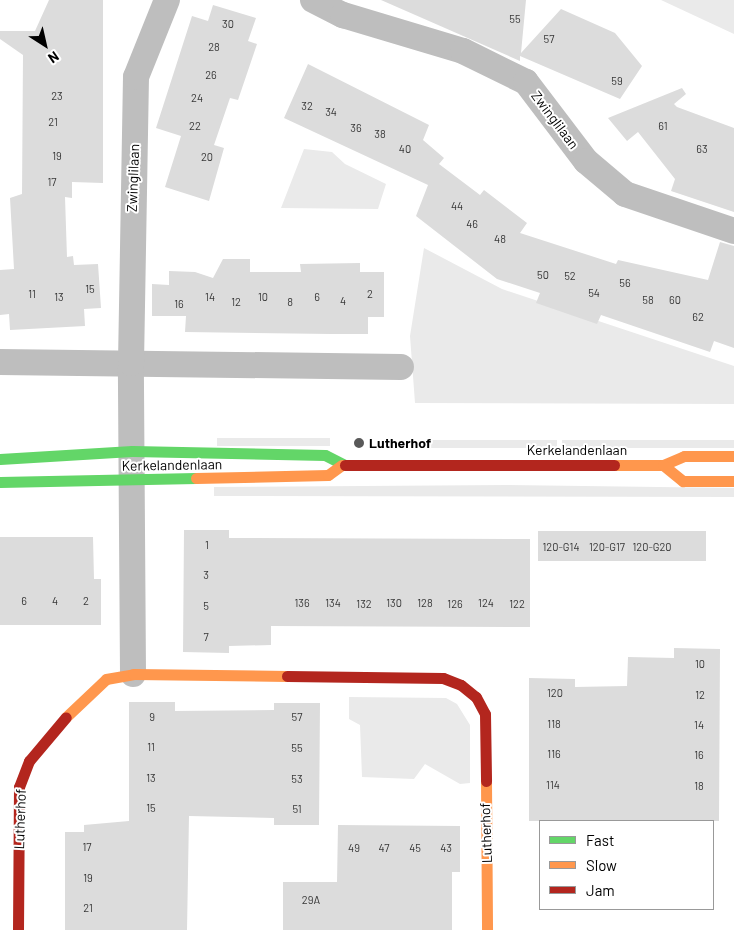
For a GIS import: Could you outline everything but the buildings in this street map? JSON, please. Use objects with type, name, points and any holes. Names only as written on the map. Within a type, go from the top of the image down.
[{"type":"street","name":"Zwinglilaan","points":[[132,463],[131,363],[136,77],[167,0]]},
{"type":"street","name":"Zwinglilaan","points":[[313,0],[343,15],[463,52],[526,82],[586,161],[625,194],[734,231]]},
{"type":"street","points":[[0,362],[400,367]]},
{"type":"street","name":"Kerkelandenlaan","points":[[0,482],[132,463],[325,455],[342,465],[663,465],[684,456],[734,456]]},
{"type":"street","name":"Kerkelandenlaan","points":[[0,459],[132,463],[328,475],[342,465]]},
{"type":"street","points":[[132,463],[133,674]]},
{"type":"street","points":[[663,465],[683,481],[734,481]]},
{"type":"street","name":"Lutherhof","points":[[18,930],[19,787],[29,761],[76,705],[106,679],[133,674],[443,678],[461,684],[476,697],[485,714],[487,930]]},
{"type":"shaded area","points":[[661,0],[734,0],[734,34]]},
{"type":"shaded area","points":[[304,149],[332,152],[345,164],[386,184],[378,209],[281,208]]},
{"type":"shaded area","points":[[424,248],[502,289],[734,366],[734,404],[415,403],[410,336]]},
{"type":"shaded area","points":[[217,438],[330,438],[330,446],[217,446]]},
{"type":"shaded area","points":[[391,440],[557,440],[557,448],[391,448]]},
{"type":"shaded area","points":[[562,440],[734,440],[734,448],[562,448]]},
{"type":"shaded area","points":[[508,485],[734,488],[734,497],[214,496],[214,487]]},
{"type":"shaded area","points":[[349,697],[446,698],[457,704],[470,725],[470,783],[460,784],[425,764],[414,779],[362,777],[360,725],[349,719]]},
{"type":"traffic: fast","points":[[0,459],[132,451],[325,455],[345,465]]},
{"type":"traffic: fast","points":[[0,482],[196,478]]},
{"type":"traffic: slow","points":[[614,465],[663,465],[684,456],[734,456]]},
{"type":"traffic: slow","points":[[196,478],[328,475],[342,465]]},
{"type":"traffic: slow","points":[[663,465],[683,481],[734,481]]},
{"type":"traffic: slow","points":[[66,717],[106,679],[133,674],[287,676]]},
{"type":"traffic: slow","points":[[486,781],[487,930]]},
{"type":"traffic: jam","points":[[345,465],[614,465]]},
{"type":"traffic: jam","points":[[287,676],[443,678],[461,685],[476,697],[485,714],[486,781]]},
{"type":"traffic: jam","points":[[18,930],[19,787],[29,761],[66,717]]},
{"type":"place","name":"Lutherhof","points":[[359,443]]}]
